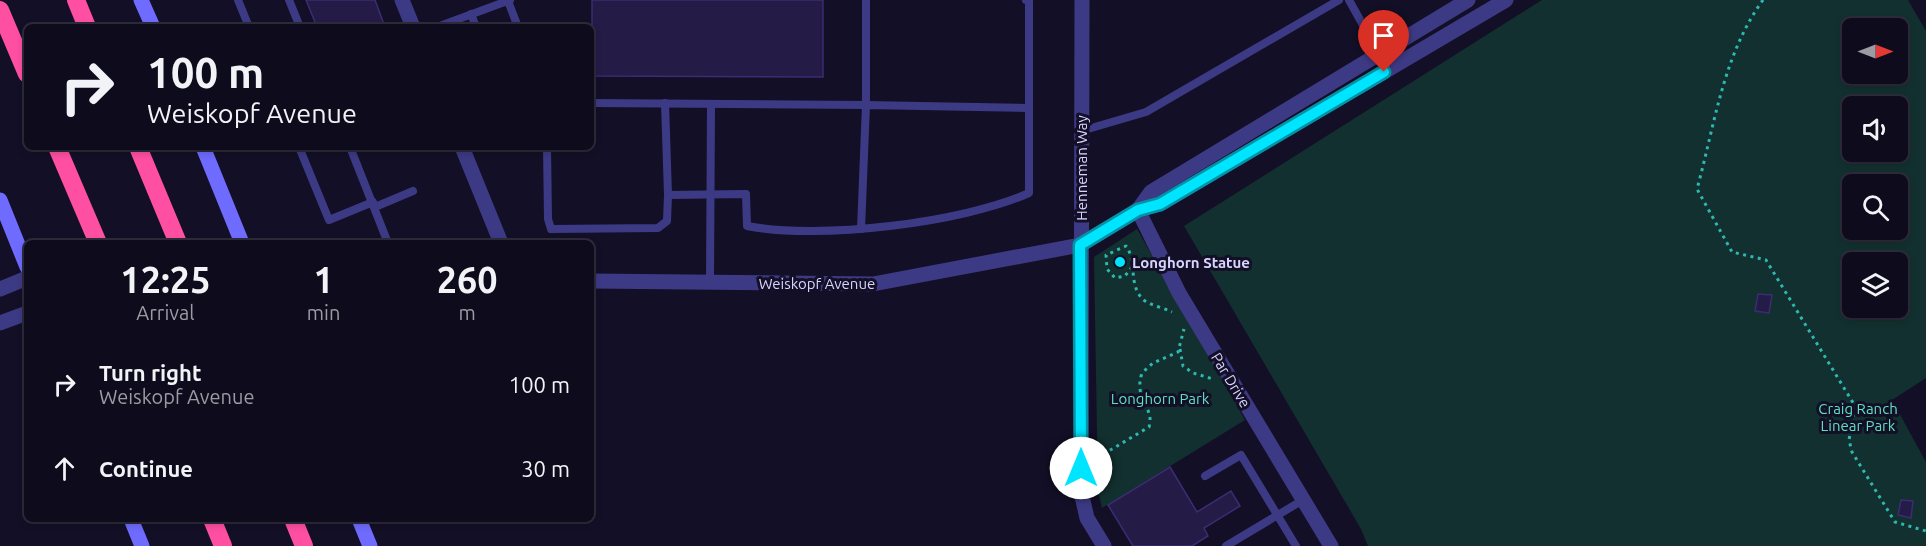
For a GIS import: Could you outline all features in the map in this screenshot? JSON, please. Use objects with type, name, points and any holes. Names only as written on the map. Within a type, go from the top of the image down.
[{"type":"highway","points":[[76,0],[86,24]]},
{"type":"highway","points":[[0,10],[24,67]]},
{"type":"highway","points":[[58,150],[97,240]]},
{"type":"highway","points":[[139,150],[177,240]]},
{"type":"highway","points":[[213,522],[223,546]]},
{"type":"highway","points":[[294,522],[304,546]]},
{"type":"main road","points":[[141,0],[152,24]]},
{"type":"main road","points":[[204,150],[241,240]]},
{"type":"main road","points":[[0,200],[24,260]]},
{"type":"main road","points":[[132,522],[142,546]]},
{"type":"main road","points":[[360,522],[370,546]]},
{"type":"street","points":[[402,0],[412,24]]},
{"type":"street","name":"Henneman Way","points":[[1082,0],[1080,245],[1082,498],[1087,518],[1104,546]]},
{"type":"street","points":[[1138,210],[1151,192],[1468,0]]},
{"type":"street","points":[[1138,210],[1160,204],[1506,0]]},
{"type":"street","points":[[463,150],[500,240]]},
{"type":"street","name":"Weiskopf Avenue","points":[[594,281],[873,284],[1080,245],[1138,210]]},
{"type":"street","name":"Par Drive","points":[[1138,210],[1179,293],[1331,546]]},
{"type":"street","points":[[0,289],[24,279]]},
{"type":"street","points":[[0,323],[24,314]]},
{"type":"lane","points":[[238,0],[248,24]]},
{"type":"lane","points":[[289,0],[299,24]]},
{"type":"lane","points":[[444,24],[509,0],[517,24]]},
{"type":"lane","points":[[861,229],[866,105],[866,0]]},
{"type":"lane","points":[[668,195],[746,194],[747,226],[769,230],[861,229],[1006,203],[1029,193],[1029,1],[1026,0]]},
{"type":"lane","points":[[1081,131],[1146,112],[1339,0]]},
{"type":"lane","points":[[1349,0],[1379,54]]},
{"type":"lane","points":[[471,14],[475,24]]},
{"type":"lane","points":[[594,103],[1029,108]]},
{"type":"lane","points":[[547,150],[548,219],[551,229],[658,228],[667,221],[665,103]]},
{"type":"lane","points":[[710,282],[711,104]]},
{"type":"lane","points":[[300,150],[329,220],[413,191]]},
{"type":"lane","points":[[351,150],[387,240]]},
{"type":"lane","points":[[1205,476],[1241,455],[1278,515],[1292,545]]},
{"type":"lane","points":[[1226,546],[1303,500]]},
{"type":"path","points":[[1763,0],[1745,25],[1727,69],[1697,189],[1732,252],[1766,260],[1855,406],[1849,440],[1852,452],[1895,522],[1926,531]]},
{"type":"path","points":[[1132,267],[1125,276],[1115,278],[1107,269],[1106,255],[1126,246],[1131,253],[1137,292],[1145,300],[1176,314]]},
{"type":"path","points":[[1097,458],[1149,427],[1150,414],[1140,392],[1142,373],[1153,363],[1178,351],[1184,331],[1182,323]]},
{"type":"path","points":[[1180,347],[1183,366],[1193,373],[1223,382]]},
{"type":"green space","name":"Craig Ranch Linear Park","points":[[1542,0],[1908,0],[1926,31],[1926,378],[1892,400],[1926,462],[1926,546],[1368,546],[1361,529],[1184,226]]},
{"type":"green space","name":"Longhorn Park","points":[[1137,229],[1245,420],[1102,508],[1098,491],[1094,257]]},
{"type":"building","points":[[306,0],[375,0],[384,24],[316,24]]},
{"type":"building","points":[[592,0],[823,0],[823,77],[594,76],[594,24],[592,24]]},
{"type":"building","points":[[1758,294],[1772,295],[1769,313],[1755,311]]},
{"type":"building","points":[[1170,467],[1197,512],[1231,491],[1240,506],[1204,528],[1208,536],[1192,546],[1133,546],[1108,505]]},
{"type":"building","points":[[1901,500],[1913,501],[1911,518],[1898,515]]},
{"type":"place","name":"Longhorn Statue","points":[[1120,262]]},
{"type":"route","points":[[1081,468],[1080,245],[1138,210],[1160,204],[1384,72]]}]
